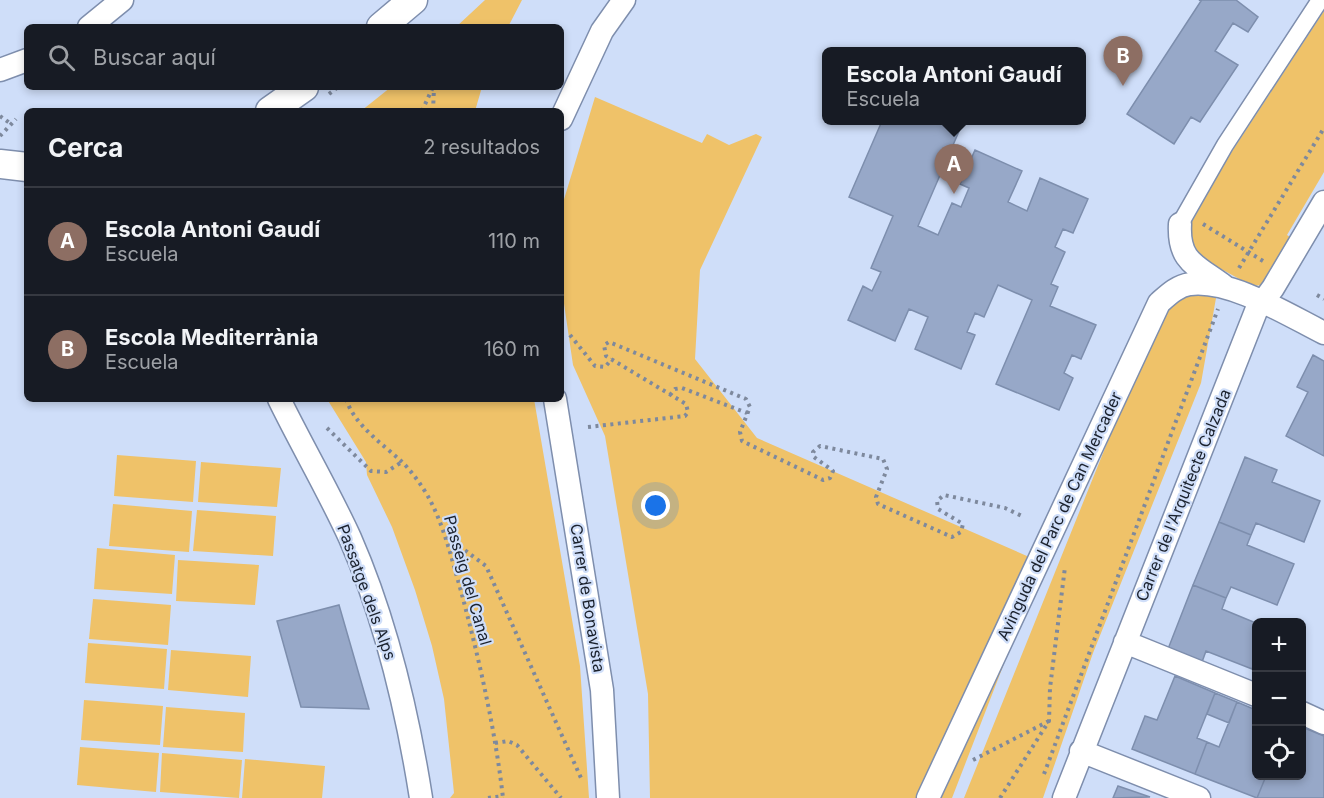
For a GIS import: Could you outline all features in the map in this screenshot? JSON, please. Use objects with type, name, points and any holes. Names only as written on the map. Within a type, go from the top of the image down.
[{"type":"street","points":[[93,24],[122,0]]},
{"type":"street","points":[[385,24],[413,0]]},
{"type":"street","points":[[564,113],[602,32],[624,0]]},
{"type":"street","points":[[1187,221],[1225,145],[1320,0]]},
{"type":"street","points":[[0,70],[24,61]]},
{"type":"street","points":[[274,108],[300,90]]},
{"type":"street","points":[[0,164],[24,167]]},
{"type":"street","name":"Carrer de l'Arquitecte Calzada","points":[[1064,798],[1256,311],[1273,288],[1324,202]]},
{"type":"street","name":"Avinguda del Parc de Can Mercader","points":[[1187,221],[1179,242],[1182,253],[1228,289]]},
{"type":"street","name":"Avinguda del Parc de Can Mercader","points":[[928,798],[1152,313],[1159,303],[1182,286],[1203,284],[1228,289],[1262,301],[1324,333]]},
{"type":"street","name":"Passatge dels Alps","points":[[281,402],[329,492],[362,568],[395,670],[413,746],[422,798]]},
{"type":"street","name":"Carrer de Bonavista","points":[[555,402],[602,690],[608,798]]},
{"type":"street","points":[[1125,642],[1252,693]]},
{"type":"street","points":[[1306,716],[1324,723]]},
{"type":"street","points":[[1081,751],[1199,798]]},
{"type":"path","points":[[424,108],[432,90]]},
{"type":"path","points":[[433,108],[434,90]]},
{"type":"path","points":[[0,116],[11,124]]},
{"type":"path","points":[[0,136],[16,118]]},
{"type":"path","points":[[1044,776],[1228,289],[1324,128]]},
{"type":"path","points":[[1187,221],[1249,252],[1272,267]]},
{"type":"path","points":[[1317,295],[1324,299]]},
{"type":"path","points":[[570,335],[596,366],[605,367],[612,359]]},
{"type":"path","points":[[588,427],[685,416],[688,406],[612,359],[604,352],[604,345],[609,342],[746,399],[750,404],[740,432],[742,441],[823,480],[830,478],[833,471],[814,457],[813,452],[820,446],[883,459],[888,469],[876,497],[878,504],[952,537],[962,532],[963,524],[938,509],[937,501],[944,495],[1005,508],[1024,517]]},
{"type":"path","points":[[670,395],[675,389],[682,388],[747,412]]},
{"type":"path","name":"Passeig del Canal","points":[[347,402],[372,435],[402,462],[430,499],[446,537],[474,638],[495,743],[503,797]]},
{"type":"path","points":[[327,428],[371,471],[386,472],[402,462]]},
{"type":"path","points":[[446,537],[486,566],[584,788]]},
{"type":"path","points":[[1000,798],[1049,721],[1050,688],[1066,563]]},
{"type":"path","points":[[965,764],[1049,721]]},
{"type":"path","points":[[495,743],[513,742],[523,750],[561,798]]},
{"type":"path","points":[[488,798],[503,797]]},
{"type":"shaded area","points":[[485,0],[522,0],[510,24],[459,24]]},
{"type":"shaded area","points":[[1324,11],[1324,172],[1287,235],[1293,239],[1263,285],[1252,286],[1194,254],[1189,227],[1225,162]]},
{"type":"shaded area","points":[[387,90],[481,90],[476,108],[365,108]]},
{"type":"shaded area","points":[[595,97],[702,143],[707,134],[729,145],[756,134],[762,137],[700,270],[695,359],[757,438],[1043,563],[952,798],[650,798],[648,694],[605,436],[573,365],[564,304],[564,199]]},
{"type":"shaded area","points":[[1202,293],[1216,298],[1201,383],[1093,653],[1043,798],[964,798],[1149,339],[1160,316],[1182,295]]},
{"type":"shaded area","points":[[329,402],[535,402],[580,666],[589,798],[450,798],[454,793],[444,699],[432,646],[392,527],[367,475],[366,462]]},
{"type":"shaded area","points":[[117,455],[196,461],[193,502],[114,496]]},
{"type":"shaded area","points":[[201,462],[281,468],[277,507],[198,502]]},
{"type":"shaded area","points":[[113,504],[192,511],[189,552],[109,546]]},
{"type":"shaded area","points":[[197,510],[276,516],[273,556],[193,551]]},
{"type":"shaded area","points":[[97,548],[175,555],[172,594],[94,589]]},
{"type":"shaded area","points":[[178,560],[259,565],[255,605],[176,601]]},
{"type":"shaded area","points":[[93,599],[171,605],[168,645],[89,639]]},
{"type":"shaded area","points":[[88,643],[167,649],[164,689],[85,683]]},
{"type":"shaded area","points":[[171,650],[251,656],[248,697],[168,690]]},
{"type":"shaded area","points":[[84,700],[163,706],[160,745],[81,740]]},
{"type":"shaded area","points":[[166,707],[245,713],[243,752],[163,747]]},
{"type":"shaded area","points":[[80,747],[159,753],[156,792],[77,785]]},
{"type":"shaded area","points":[[162,753],[242,760],[239,798],[160,792]]},
{"type":"shaded area","points":[[245,759],[325,766],[322,798],[242,798]]},
{"type":"building","points":[[1199,0],[1236,0],[1258,17],[1248,32],[1233,23],[1215,51],[1238,65],[1200,122],[1191,117],[1174,144],[1127,114],[1201,1]]},
{"type":"building","points":[[880,125],[962,125],[918,226],[938,235],[952,203],[961,207],[969,188],[960,184],[975,150],[1022,171],[1008,202],[1027,211],[1040,178],[1088,199],[1073,233],[1063,229],[1055,247],[1065,252],[1051,284],[1058,287],[1050,306],[1096,325],[1081,359],[1072,355],[1064,373],[1073,378],[1059,410],[996,384],[1032,300],[998,285],[984,317],[975,313],[967,332],[975,335],[961,369],[915,349],[928,317],[909,309],[895,341],[848,320],[863,286],[872,291],[881,272],[871,268],[893,216],[849,197]]},
{"type":"building","points":[[1313,355],[1324,361],[1324,456],[1286,436],[1308,392],[1297,387]]},
{"type":"building","points":[[1245,457],[1277,470],[1272,482],[1320,501],[1304,542],[1256,523],[1251,535],[1219,522]]},
{"type":"building","points":[[1219,522],[1251,535],[1247,545],[1294,564],[1277,605],[1231,587],[1226,598],[1193,585]]},
{"type":"building","points":[[1193,585],[1226,598],[1222,609],[1252,621],[1252,669],[1206,651],[1202,662],[1168,649]]},
{"type":"building","points":[[339,605],[369,709],[301,707],[277,621]]},
{"type":"building","points":[[1175,676],[1215,693],[1197,738],[1207,742],[1195,774],[1132,749],[1145,716],[1157,720]]},
{"type":"building","points":[[1215,693],[1237,702],[1229,723],[1207,714]]},
{"type":"building","points":[[1237,702],[1252,708],[1252,780],[1264,780],[1257,798],[1195,774],[1207,742],[1219,747]]},
{"type":"building","points":[[1306,729],[1324,736],[1324,798],[1257,798],[1264,780],[1306,780]]},
{"type":"building","points":[[1118,786],[1150,797],[1113,798]]},
{"type":"place","name":"Escola Mediterrània","points":[[1123,86]]},
{"type":"place","name":"Escola Antoni Gaudí","points":[[954,194]]}]
